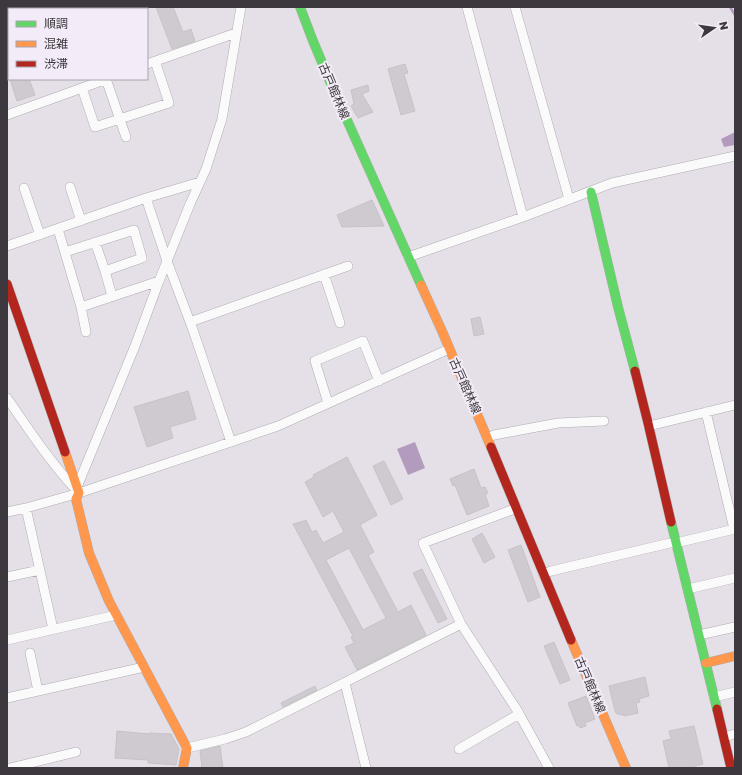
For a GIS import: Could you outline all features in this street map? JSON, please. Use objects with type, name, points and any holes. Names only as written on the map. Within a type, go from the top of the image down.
[{"type":"street","points":[[183,768],[187,748],[109,601],[89,553],[76,499],[78,490],[159,281],[190,204],[206,169],[222,119],[241,7]]},
{"type":"street","name":"古戸館林線","points":[[300,7],[326,75],[488,438],[591,689],[626,768]]},
{"type":"street","points":[[467,7],[523,217]]},
{"type":"street","points":[[515,7],[569,199]]},
{"type":"street","points":[[82,88],[95,127],[168,103],[151,62],[236,33]]},
{"type":"street","points":[[7,115],[104,80]]},
{"type":"street","points":[[107,80],[126,137]]},
{"type":"street","points":[[408,257],[612,184],[735,156]]},
{"type":"street","points":[[7,246],[146,198],[200,182]]},
{"type":"street","points":[[70,187],[81,221]]},
{"type":"street","points":[[24,188],[40,234]]},
{"type":"street","points":[[591,192],[731,768]]},
{"type":"street","points":[[146,198],[231,442]]},
{"type":"street","points":[[58,229],[86,332]]},
{"type":"street","points":[[65,252],[134,230],[142,258],[105,271]]},
{"type":"street","points":[[96,242],[112,296]]},
{"type":"street","points":[[190,322],[348,266]]},
{"type":"street","points":[[324,274],[340,323]]},
{"type":"street","points":[[80,307],[159,281]]},
{"type":"street","points":[[7,284],[78,490]]},
{"type":"street","points":[[328,403],[315,361],[363,341],[379,381]]},
{"type":"street","points":[[7,512],[26,508],[278,426],[449,349]]},
{"type":"street","points":[[7,398],[66,479],[78,490]]},
{"type":"street","points":[[649,426],[735,405]]},
{"type":"street","points":[[543,574],[670,543],[676,543],[735,529],[706,412]]},
{"type":"street","points":[[488,438],[558,423],[604,421]]},
{"type":"street","points":[[26,508],[53,629]]},
{"type":"street","points":[[517,508],[423,543],[462,624],[519,714],[549,768]]},
{"type":"street","points":[[7,577],[40,570]]},
{"type":"street","points":[[688,589],[735,578]]},
{"type":"street","points":[[7,640],[116,615]]},
{"type":"street","points":[[187,748],[225,739],[246,732],[462,624]]},
{"type":"street","points":[[699,635],[735,627]]},
{"type":"street","points":[[30,653],[38,691]]},
{"type":"street","points":[[706,663],[735,656]]},
{"type":"street","points":[[7,698],[144,667]]},
{"type":"street","points":[[345,683],[366,768]]},
{"type":"street","points":[[714,697],[735,692]]},
{"type":"street","points":[[459,749],[519,714]]},
{"type":"street","points":[[724,737],[735,734]]},
{"type":"street","points":[[10,768],[76,752]]},
{"type":"shaded area","points":[[735,132],[735,145],[724,147],[721,139]]},
{"type":"shaded area","points":[[415,442],[425,468],[408,475],[397,449]]},
{"type":"building","points":[[156,7],[173,7],[183,32],[191,29],[195,41],[172,49]]},
{"type":"building","points":[[405,64],[408,73],[404,74],[415,111],[401,115],[388,69]]},
{"type":"building","points":[[10,80],[29,80],[35,95],[17,101]]},
{"type":"building","points":[[368,85],[369,91],[362,94],[373,112],[358,118],[351,106],[354,104],[351,90]]},
{"type":"building","points":[[372,200],[384,226],[342,227],[337,215]]},
{"type":"building","points":[[480,317],[484,334],[474,336],[471,319]]},
{"type":"building","points":[[188,391],[196,419],[170,427],[173,438],[147,447],[134,407]]},
{"type":"building","points":[[347,457],[377,515],[360,525],[374,552],[368,555],[398,612],[411,605],[426,635],[357,670],[345,647],[354,643],[351,637],[353,636],[293,524],[306,520],[312,532],[316,530],[323,543],[344,532],[333,511],[323,517],[305,482],[314,477],[313,475]],"holes":[[[349,548],[386,618],[363,630],[326,560]]]},
{"type":"building","points":[[384,461],[403,499],[391,505],[373,466]]},
{"type":"building","points":[[474,469],[481,488],[485,487],[488,493],[485,494],[489,506],[467,515],[455,485],[453,486],[450,479]]},
{"type":"building","points":[[482,533],[495,557],[484,563],[472,539]]},
{"type":"building","points":[[521,545],[540,597],[528,602],[508,550]]},
{"type":"building","points":[[422,569],[447,619],[438,623],[413,573]]},
{"type":"building","points":[[554,642],[570,680],[560,684],[544,646]]},
{"type":"building","points":[[645,677],[649,696],[639,699],[640,702],[636,703],[638,713],[624,716],[617,714],[609,686]]},
{"type":"building","points":[[315,686],[317,690],[283,707],[281,703]]},
{"type":"building","points":[[586,696],[595,719],[585,723],[586,726],[580,728],[579,725],[577,726],[568,703]]},
{"type":"building","points":[[694,726],[703,764],[688,768],[669,768],[663,741],[671,739],[669,731]]},
{"type":"building","points":[[117,731],[149,734],[171,734],[179,749],[176,765],[148,763],[148,760],[115,758]]},
{"type":"building","points":[[220,746],[223,768],[202,768],[200,751]]},
{"type":"waterway","points":[[730,7],[735,15]]},
{"type":"traffic: fast","points":[[300,7],[334,91],[421,285]]},
{"type":"traffic: fast","points":[[591,192],[618,307],[635,371]]},
{"type":"traffic: fast","points":[[671,522],[717,709]]},
{"type":"traffic: slow","points":[[421,285],[491,447]]},
{"type":"traffic: slow","points":[[65,452],[79,493],[76,499],[89,553],[109,601],[187,748],[183,768]]},
{"type":"traffic: slow","points":[[571,640],[626,768]]},
{"type":"traffic: slow","points":[[706,663],[735,656]]},
{"type":"traffic: jam","points":[[7,284],[65,452]]},
{"type":"traffic: jam","points":[[635,371],[671,522]]},
{"type":"traffic: jam","points":[[491,447],[571,640]]},
{"type":"traffic: jam","points":[[717,709],[731,768]]}]
